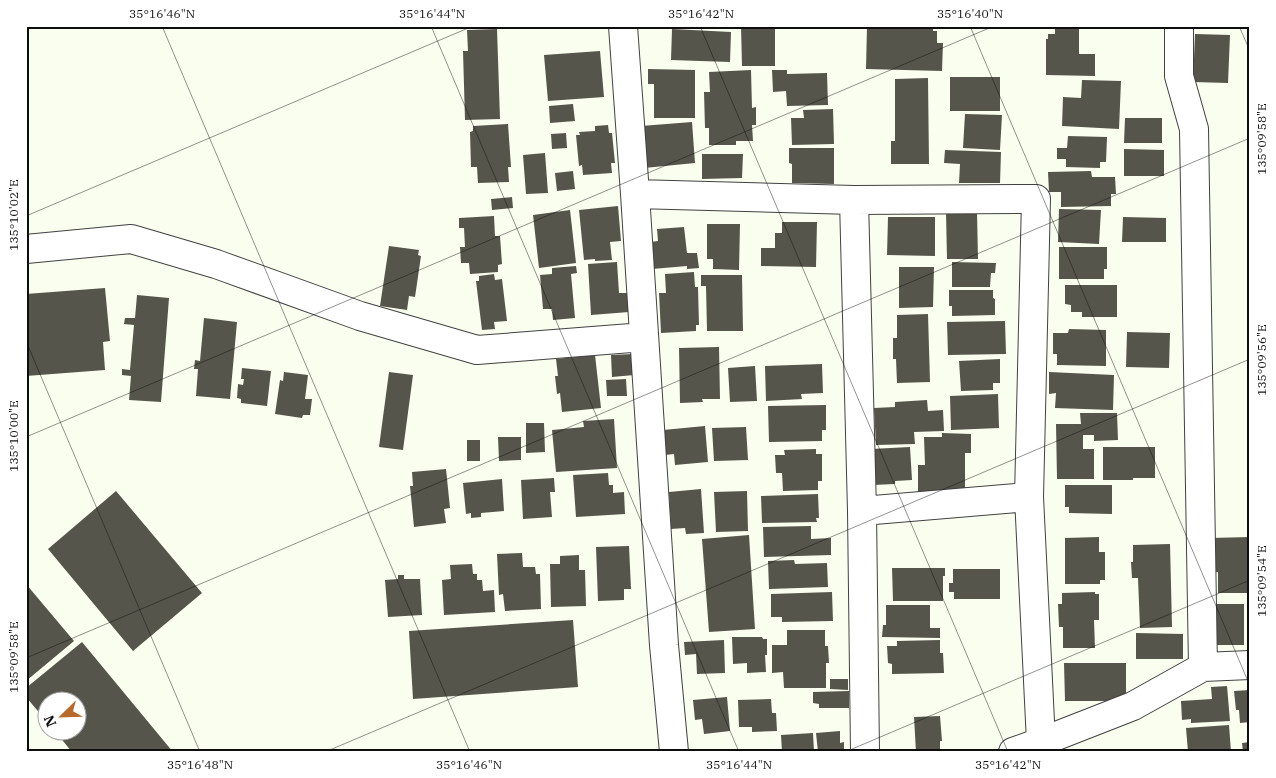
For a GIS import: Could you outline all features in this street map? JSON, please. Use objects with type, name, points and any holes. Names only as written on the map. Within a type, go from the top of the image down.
[{"type":"street","points":[[623,26],[664,646],[674,752]]},
{"type":"street","points":[[1179,26],[1178,76],[1194,129],[1203,668]]},
{"type":"street","points":[[635,194],[854,200],[1036,199],[1029,497],[1041,742]]},
{"type":"street","points":[[854,200],[862,511],[865,752]]},
{"type":"street","points":[[26,249],[131,239],[216,264],[360,316],[477,350],[644,337]]},
{"type":"street","points":[[862,511],[1029,497]]},
{"type":"street","points":[[1012,752],[1132,706],[1203,668],[1250,665]]},
{"type":"building","points":[[741,26],[775,26],[775,66],[742,66]]},
{"type":"building","points":[[867,26],[933,26],[933,31],[937,31],[937,43],[943,43],[942,71],[866,69]]},
{"type":"building","points":[[1055,28],[1079,28],[1079,54],[1095,54],[1095,76],[1046,75],[1046,39],[1048,39],[1048,34],[1055,34]]},
{"type":"building","points":[[497,29],[500,119],[465,120],[463,51],[468,51],[467,30]]},
{"type":"building","points":[[672,29],[731,32],[730,62],[671,60]]},
{"type":"building","points":[[1195,34],[1230,35],[1228,83],[1193,82]]},
{"type":"building","points":[[600,51],[604,97],[548,101],[544,55]]},
{"type":"building","points":[[648,69],[695,70],[695,118],[654,118],[654,84],[648,84]]},
{"type":"building","points":[[751,70],[752,108],[756,107],[756,125],[752,125],[753,141],[736,141],[736,145],[709,145],[709,128],[705,128],[704,92],[710,92],[709,72]]},
{"type":"building","points":[[772,70],[787,70],[787,74],[827,73],[828,105],[787,106],[786,91],[773,92]]},
{"type":"building","points":[[950,77],[1000,77],[1000,111],[950,111]]},
{"type":"building","points":[[928,78],[929,164],[891,164],[891,141],[895,141],[895,79]]},
{"type":"building","points":[[1082,80],[1121,81],[1119,129],[1062,126],[1063,97],[1081,98]]},
{"type":"building","points":[[573,104],[575,121],[550,123],[549,106]]},
{"type":"building","points":[[833,109],[834,144],[792,145],[791,118],[804,118],[803,110]]},
{"type":"building","points":[[965,114],[1002,115],[1000,150],[963,148]]},
{"type":"building","points":[[1125,118],[1162,118],[1162,143],[1124,143]]},
{"type":"building","points":[[692,122],[695,163],[644,168],[641,126]]},
{"type":"building","points":[[508,124],[511,167],[508,167],[509,182],[478,183],[477,167],[471,167],[470,132],[473,131],[473,126]]},
{"type":"building","points":[[608,125],[609,133],[612,133],[615,163],[611,163],[612,173],[583,175],[582,165],[579,166],[576,135],[580,135],[579,132],[595,131],[595,126]]},
{"type":"building","points":[[566,133],[567,148],[552,149],[551,134]]},
{"type":"building","points":[[1068,136],[1107,137],[1106,162],[1100,162],[1100,168],[1066,167],[1066,159],[1057,159],[1057,148],[1067,148]]},
{"type":"building","points":[[789,148],[834,148],[834,184],[792,183],[792,164],[789,163]]},
{"type":"building","points":[[1124,149],[1164,150],[1164,176],[1124,176]]},
{"type":"building","points":[[945,150],[1001,152],[1000,183],[959,183],[960,164],[944,163]]},
{"type":"building","points":[[545,153],[548,193],[526,194],[523,155]]},
{"type":"building","points":[[702,154],[743,154],[742,178],[702,179]]},
{"type":"building","points":[[573,171],[575,189],[557,191],[555,173]]},
{"type":"building","points":[[1091,171],[1092,177],[1115,177],[1116,194],[1111,194],[1111,206],[1061,207],[1061,192],[1049,192],[1048,172]]},
{"type":"building","points":[[512,197],[513,208],[492,210],[491,199]]},
{"type":"building","points":[[618,206],[621,241],[610,242],[612,260],[584,260],[579,210]]},
{"type":"building","points":[[1059,209],[1101,210],[1099,244],[1058,242]]},
{"type":"building","points":[[570,210],[576,263],[539,268],[533,215]]},
{"type":"building","points":[[946,212],[977,212],[978,259],[947,259]]},
{"type":"building","points":[[494,216],[495,236],[500,236],[502,264],[498,265],[498,272],[470,274],[469,263],[461,263],[460,247],[465,247],[464,228],[459,228],[459,218]]},
{"type":"building","points":[[888,217],[935,217],[935,256],[887,255]]},
{"type":"building","points":[[1123,217],[1166,218],[1166,242],[1122,242]]},
{"type":"building","points":[[782,222],[817,222],[816,267],[761,266],[761,248],[775,248],[775,233],[782,233]]},
{"type":"building","points":[[707,224],[740,224],[739,270],[713,269],[713,259],[707,259]]},
{"type":"building","points":[[684,227],[687,253],[697,253],[699,268],[687,269],[687,266],[652,269],[650,242],[658,241],[657,229]]},
{"type":"building","points":[[389,246],[419,250],[418,255],[421,256],[415,297],[409,296],[407,310],[380,306]]},
{"type":"building","points":[[1059,247],[1107,247],[1107,269],[1104,269],[1104,279],[1059,279]]},
{"type":"building","points":[[617,262],[619,293],[628,293],[629,312],[591,315],[588,264]]},
{"type":"building","points":[[952,262],[996,263],[995,273],[991,273],[990,287],[952,287]]},
{"type":"building","points":[[576,266],[577,273],[571,274],[575,318],[553,320],[552,309],[543,309],[540,275],[552,274],[552,268]]},
{"type":"building","points":[[899,267],[934,267],[933,307],[899,308]]},
{"type":"building","points":[[694,272],[695,287],[698,287],[699,325],[696,325],[696,331],[661,333],[659,293],[666,293],[665,274]]},
{"type":"building","points":[[494,274],[495,280],[502,279],[507,321],[494,322],[495,329],[482,330],[476,281],[479,281],[479,276]]},
{"type":"building","points":[[701,275],[742,275],[743,331],[707,331],[706,286],[701,286]]},
{"type":"building","points":[[1065,285],[1117,285],[1117,317],[1082,317],[1082,312],[1071,312],[1071,305],[1065,304]]},
{"type":"building","points":[[105,288],[110,341],[103,342],[105,370],[26,376],[26,294]]},
{"type":"building","points":[[949,290],[993,290],[995,315],[952,316],[952,306],[949,306]]},
{"type":"building","points":[[137,295],[169,298],[161,402],[129,400],[131,376],[122,375],[122,369],[130,370],[134,325],[124,324],[125,318],[135,318]]},
{"type":"building","points":[[928,314],[930,382],[897,383],[896,359],[893,359],[893,338],[897,338],[897,315]]},
{"type":"building","points":[[204,318],[237,322],[230,399],[196,396],[198,369],[194,369],[195,360],[200,361]]},
{"type":"building","points":[[1005,321],[1006,354],[948,355],[947,322]]},
{"type":"building","points":[[1069,329],[1106,330],[1106,366],[1057,365],[1057,354],[1053,354],[1053,333],[1068,333]]},
{"type":"building","points":[[1127,332],[1170,333],[1169,368],[1126,367]]},
{"type":"building","points":[[719,347],[720,399],[702,399],[703,402],[680,403],[679,348]]},
{"type":"building","points":[[633,354],[634,375],[612,377],[611,355]]},
{"type":"building","points":[[595,355],[601,408],[562,412],[560,393],[557,394],[555,376],[558,376],[556,359]]},
{"type":"building","points":[[1000,359],[1000,383],[993,383],[993,390],[961,391],[959,361]]},
{"type":"building","points":[[822,364],[823,393],[801,394],[802,399],[766,401],[765,366]]},
{"type":"building","points":[[755,366],[757,401],[730,402],[728,368]]},
{"type":"building","points":[[242,368],[271,371],[267,406],[241,403],[241,399],[237,398],[238,384],[243,385],[244,379],[241,379]]},
{"type":"building","points":[[284,372],[308,375],[305,399],[312,399],[310,415],[303,415],[302,418],[275,414],[280,380],[283,381]]},
{"type":"building","points":[[389,372],[413,375],[403,450],[379,447]]},
{"type":"building","points":[[1049,372],[1114,375],[1113,410],[1055,408],[1056,393],[1049,394]]},
{"type":"building","points":[[626,379],[627,396],[607,396],[606,380]]},
{"type":"building","points":[[998,394],[999,428],[951,430],[950,396]]},
{"type":"building","points":[[927,400],[928,411],[943,410],[944,431],[914,432],[915,444],[876,445],[874,408],[895,407],[895,402]]},
{"type":"building","points":[[826,405],[826,430],[822,430],[822,441],[769,442],[768,406]]},
{"type":"building","points":[[1080,413],[1117,413],[1118,440],[1094,441],[1094,435],[1083,435],[1083,449],[1094,449],[1094,479],[1057,479],[1056,424],[1081,424]]},
{"type":"building","points":[[614,419],[617,468],[556,472],[552,430],[584,427],[583,421]]},
{"type":"building","points":[[526,423],[544,423],[545,452],[526,453]]},
{"type":"building","points":[[705,426],[708,462],[675,465],[674,454],[665,455],[663,430]]},
{"type":"building","points":[[746,427],[748,460],[714,461],[712,428]]},
{"type":"building","points":[[942,433],[971,434],[971,453],[965,453],[965,500],[918,500],[918,465],[925,465],[924,437],[942,437]]},
{"type":"building","points":[[498,437],[521,437],[521,460],[499,461]]},
{"type":"building","points":[[467,440],[480,440],[480,461],[467,461]]},
{"type":"building","points":[[910,447],[912,480],[895,481],[895,484],[873,485],[871,449]]},
{"type":"building","points":[[1103,447],[1155,447],[1155,478],[1103,480]]},
{"type":"building","points":[[816,449],[816,454],[822,454],[822,481],[818,481],[818,490],[783,491],[782,473],[776,473],[775,455],[785,455],[784,450]]},
{"type":"building","points":[[446,469],[450,508],[444,509],[446,523],[414,527],[410,486],[413,486],[412,472]]},
{"type":"building","points":[[608,473],[609,485],[613,485],[613,493],[624,492],[625,514],[576,517],[573,475]]},
{"type":"building","points":[[554,478],[555,492],[550,492],[552,517],[523,519],[521,480]]},
{"type":"building","points":[[502,479],[504,511],[481,513],[481,517],[471,518],[471,513],[466,514],[463,483]]},
{"type":"building","points":[[1065,485],[1112,485],[1112,514],[1069,513],[1069,507],[1065,507]]},
{"type":"building","points":[[701,489],[704,533],[686,534],[685,528],[671,529],[669,492]]},
{"type":"building","points":[[116,491],[202,593],[133,651],[48,549]]},
{"type":"building","points":[[747,491],[748,531],[716,532],[714,492]]},
{"type":"building","points":[[818,494],[819,518],[816,518],[817,522],[762,523],[761,496]]},
{"type":"building","points":[[811,526],[811,539],[831,538],[831,555],[764,557],[763,527]]},
{"type":"building","points":[[749,535],[755,629],[709,632],[702,539]]},
{"type":"building","points":[[1099,537],[1099,552],[1105,552],[1105,580],[1100,580],[1100,584],[1065,584],[1065,538]]},
{"type":"building","points":[[1250,537],[1250,593],[1218,593],[1218,572],[1211,572],[1210,538]]},
{"type":"building","points":[[1170,544],[1172,627],[1140,628],[1138,578],[1132,578],[1133,545]]},
{"type":"building","points":[[629,546],[631,589],[624,589],[624,600],[598,601],[596,547]]},
{"type":"building","points":[[522,553],[523,567],[535,567],[536,574],[540,574],[541,609],[505,611],[503,594],[499,595],[497,554]]},
{"type":"building","points":[[579,555],[579,570],[585,570],[586,606],[551,607],[550,564],[560,564],[560,556]]},
{"type":"building","points":[[794,560],[795,564],[827,563],[828,587],[769,589],[768,561]]},
{"type":"building","points":[[472,564],[473,574],[477,574],[477,580],[482,580],[483,591],[494,590],[495,612],[444,615],[442,580],[451,579],[450,565]]},
{"type":"building","points":[[892,568],[945,568],[945,576],[943,576],[943,601],[893,601]]},
{"type":"building","points":[[953,569],[1000,569],[1000,599],[954,599],[954,592],[949,592],[949,583],[953,583]]},
{"type":"building","points":[[398,575],[404,575],[404,579],[420,579],[422,615],[388,617],[385,580],[398,579]]},
{"type":"building","points":[[26,584],[74,641],[26,681]]},
{"type":"building","points":[[832,592],[833,621],[782,622],[782,617],[771,617],[771,594]]},
{"type":"building","points":[[1095,592],[1095,594],[1099,594],[1099,620],[1094,620],[1095,648],[1063,648],[1063,627],[1059,627],[1058,604],[1062,604],[1062,593]]},
{"type":"building","points":[[1211,604],[1244,604],[1244,645],[1211,645]]},
{"type":"building","points":[[886,605],[930,605],[930,628],[940,628],[940,638],[882,637],[883,625],[886,625]]},
{"type":"building","points":[[573,620],[578,687],[413,699],[409,631]]},
{"type":"building","points":[[787,630],[825,630],[825,646],[828,646],[829,663],[826,663],[826,688],[784,688],[783,672],[772,673],[772,645],[787,645]]},
{"type":"building","points":[[1136,633],[1183,634],[1183,659],[1136,659]]},
{"type":"building","points":[[732,637],[762,637],[767,639],[767,655],[765,655],[766,672],[747,673],[747,663],[733,664]]},
{"type":"building","points":[[724,640],[725,673],[697,674],[696,654],[685,655],[684,642]]},
{"type":"building","points":[[940,640],[940,653],[943,653],[944,673],[892,674],[892,664],[888,663],[887,646],[897,646],[897,641]]},
{"type":"building","points":[[82,642],[173,752],[72,752],[62,740],[88,740],[88,690],[38,690],[38,711],[26,697],[26,688]]},
{"type":"building","points":[[1064,663],[1126,663],[1126,698],[1112,698],[1113,701],[1065,701]]},
{"type":"building","points":[[830,679],[848,679],[848,690],[830,689]]},
{"type":"building","points":[[1227,686],[1230,721],[1191,723],[1191,719],[1182,720],[1181,701],[1212,699],[1211,687]]},
{"type":"building","points":[[1250,690],[1250,722],[1240,723],[1239,710],[1236,710],[1234,691]]},
{"type":"building","points":[[849,691],[849,708],[819,708],[819,704],[813,703],[813,692]]},
{"type":"building","points":[[727,697],[730,731],[704,734],[702,719],[695,720],[693,700]]},
{"type":"building","points":[[771,699],[772,713],[776,713],[777,731],[752,732],[752,727],[739,727],[738,700]]},
{"type":"building","points":[[940,716],[942,741],[940,741],[940,752],[916,752],[914,717]]},
{"type":"building","points":[[1229,725],[1231,752],[1188,752],[1186,728]]},
{"type":"building","points":[[840,731],[840,743],[844,742],[844,752],[818,752],[816,733]]},
{"type":"building","points":[[813,733],[814,752],[782,752],[781,735]]},
{"type":"building","points":[[1250,742],[1250,752],[1243,752],[1242,743]]}]
